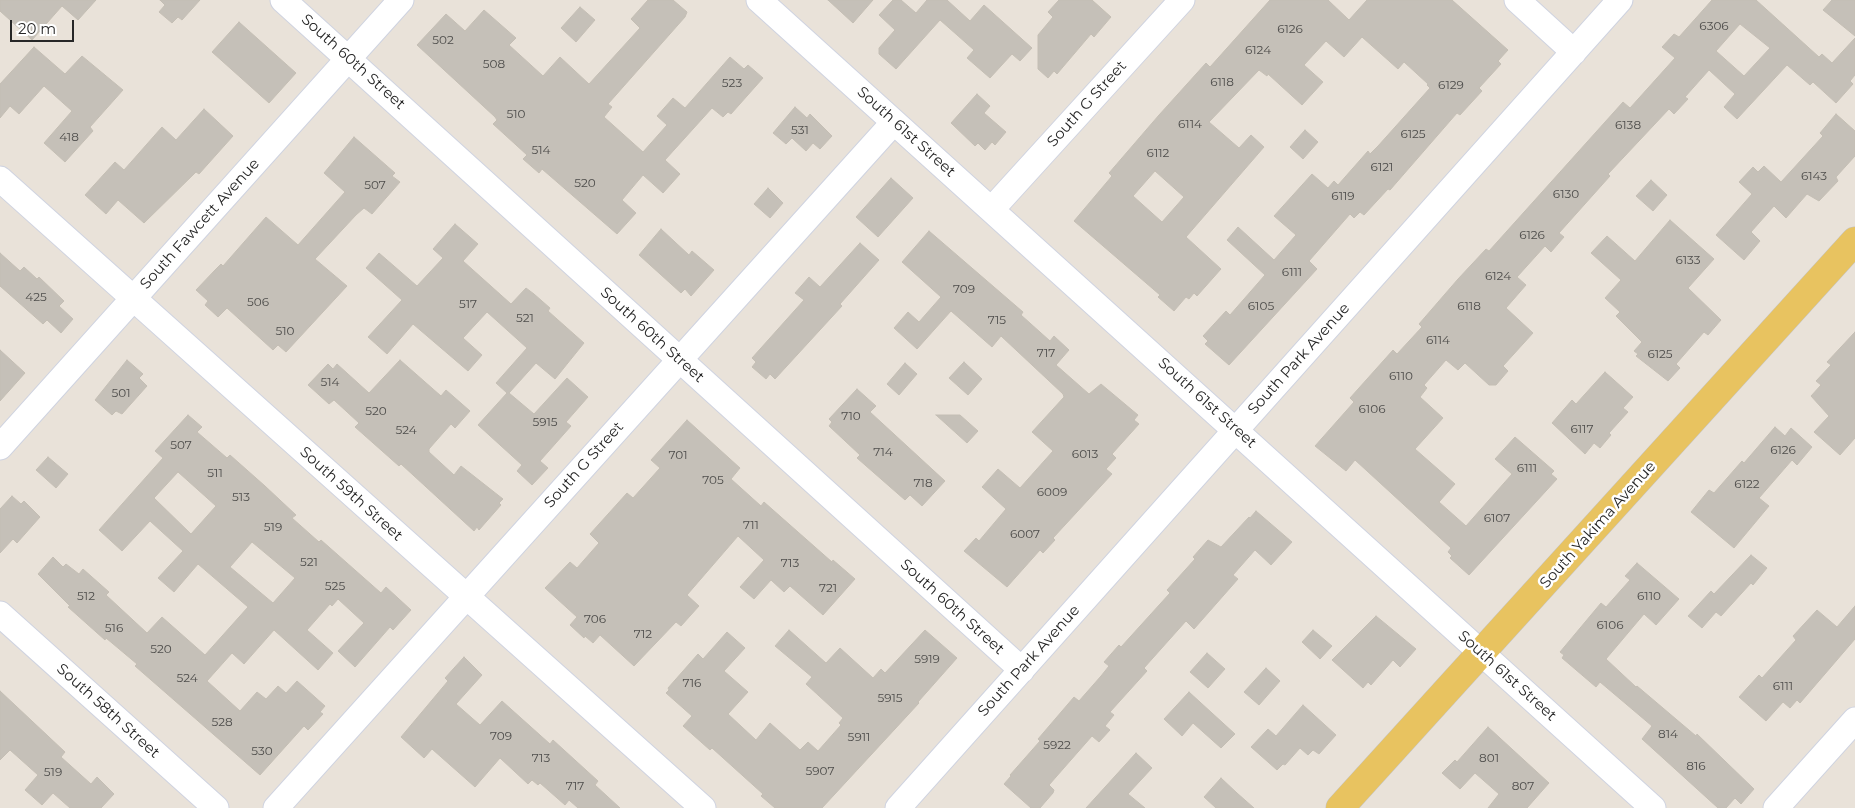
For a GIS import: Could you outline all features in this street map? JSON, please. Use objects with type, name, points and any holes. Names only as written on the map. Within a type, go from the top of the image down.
[{"type":"main road","name":"South Yakima Avenue","points":[[1340,808],[1855,241]]},
{"type":"street","name":"South 60th Street","points":[[283,0],[350,58],[679,360],[1022,670]]},
{"type":"street","name":"South Fawcett Avenue","points":[[0,447],[401,0]]},
{"type":"street","name":"South 61st Street","points":[[759,0],[1237,429],[1481,653],[1654,808]]},
{"type":"street","name":"South G Street","points":[[992,209],[1182,0]]},
{"type":"street","points":[[1517,0],[1574,52]]},
{"type":"street","name":"South Park Avenue","points":[[898,808],[1620,0]]},
{"type":"street","name":"South G Street","points":[[276,808],[894,122]]},
{"type":"street","name":"South 59th Street","points":[[0,179],[703,808]]},
{"type":"street","name":"South 58th Street","points":[[0,614],[216,808]]},
{"type":"street","points":[[1776,808],[1855,720]]},
{"type":"building","points":[[0,0],[96,0],[78,20],[62,6],[32,40],[0,11]]},
{"type":"building","points":[[160,0],[200,0],[182,20],[178,17],[172,23],[159,12],[165,5]]},
{"type":"building","points":[[648,0],[673,0],[687,12],[685,17],[608,104],[612,107],[604,117],[643,152],[667,125],[657,116],[673,98],[685,108],[730,57],[744,69],[748,65],[763,78],[731,114],[728,112],[723,117],[712,108],[665,160],[680,174],[663,193],[643,175],[622,200],[636,213],[617,234],[542,169],[539,173],[523,159],[527,155],[493,124],[497,120],[495,117],[417,45],[446,14],[465,31],[484,10],[516,38],[509,45],[543,76],[560,57],[589,84],[640,28],[631,19]]},
{"type":"building","points":[[828,0],[873,0],[853,23]]},
{"type":"building","points":[[893,0],[901,0],[916,13],[927,0],[947,0],[970,21],[984,5],[1032,48],[1020,61],[1012,54],[990,78],[967,58],[974,50],[940,20],[896,69],[879,54],[879,48],[895,30],[879,15]]},
{"type":"building","points":[[1059,0],[1092,0],[1111,17],[1094,37],[1091,34],[1057,74],[1054,71],[1048,78],[1038,69],[1038,35],[1053,17],[1048,12]]},
{"type":"building","points":[[1270,0],[1328,0],[1349,20],[1367,0],[1452,0],[1508,50],[1498,61],[1501,64],[1479,88],[1482,91],[1460,115],[1457,113],[1390,190],[1388,189],[1364,215],[1360,212],[1354,218],[1350,214],[1309,261],[1317,269],[1229,365],[1205,344],[1208,341],[1203,336],[1226,311],[1230,315],[1265,275],[1227,240],[1238,227],[1274,260],[1296,235],[1274,216],[1312,174],[1328,188],[1334,181],[1338,185],[1368,151],[1370,154],[1378,146],[1430,88],[1404,62],[1398,69],[1362,37],[1344,57],[1326,41],[1304,65],[1323,82],[1302,105],[1268,74],[1267,76],[1259,70],[1209,122],[1239,148],[1251,135],[1264,147],[1186,237],[1221,269],[1197,296],[1194,293],[1189,299],[1186,297],[1174,311],[1158,297],[1160,295],[1074,221],[1112,176],[1109,173],[1159,115],[1206,63],[1210,67]],"holes":[[[1155,171],[1184,197],[1162,222],[1133,196]]]},
{"type":"building","points":[[1712,0],[1756,0],[1819,57],[1822,54],[1832,63],[1855,38],[1855,75],[1850,81],[1853,84],[1836,103],[1813,82],[1810,85],[1787,65],[1737,119],[1724,107],[1735,94],[1709,70],[1685,97],[1688,99],[1674,114],[1669,109],[1608,174],[1610,176],[1559,233],[1564,237],[1551,252],[1545,246],[1517,277],[1526,285],[1506,308],[1533,333],[1503,366],[1508,371],[1496,385],[1489,385],[1465,363],[1458,370],[1446,360],[1424,385],[1427,388],[1420,397],[1443,418],[1415,449],[1455,484],[1439,502],[1466,526],[1512,474],[1495,459],[1515,437],[1554,471],[1551,474],[1557,479],[1469,575],[1450,558],[1452,556],[1448,552],[1451,548],[1355,460],[1346,471],[1315,446],[1354,402],[1350,398],[1393,350],[1397,354],[1422,327],[1419,324],[1458,279],[1486,249],[1489,251],[1623,102],[1630,108],[1675,58],[1662,47],[1674,34],[1679,37]],"holes":[[[1740,24],[1770,48],[1744,76],[1716,51]]]},
{"type":"building","points":[[1832,0],[1855,0],[1855,36],[1823,10]]},
{"type":"building","points":[[580,7],[595,20],[576,42],[561,28]]},
{"type":"building","points":[[239,22],[296,73],[269,103],[212,52]]},
{"type":"building","points":[[34,47],[65,74],[82,56],[123,90],[90,127],[93,131],[65,162],[44,143],[72,111],[44,86],[19,114],[10,106],[0,118],[0,84]]},
{"type":"building","points":[[977,94],[990,106],[984,113],[1006,132],[995,145],[992,142],[985,150],[978,143],[975,146],[951,123]]},
{"type":"building","points":[[795,107],[807,118],[810,114],[832,136],[820,149],[813,143],[806,151],[792,138],[786,144],[773,133]]},
{"type":"building","points":[[204,109],[233,136],[199,174],[196,172],[144,223],[118,200],[106,214],[85,195],[115,162],[124,170],[162,127],[176,140]]},
{"type":"building","points":[[1836,114],[1855,131],[1855,156],[1836,177],[1838,181],[1819,201],[1807,194],[1786,218],[1774,206],[1751,232],[1760,241],[1744,260],[1716,235],[1752,194],[1739,182],[1753,167],[1758,172],[1764,166],[1781,182],[1823,136],[1820,133]]},
{"type":"building","points":[[1305,130],[1318,142],[1303,159],[1290,147]]},
{"type":"building","points":[[354,137],[395,173],[392,176],[400,182],[372,214],[364,208],[356,215],[315,259],[347,286],[286,352],[278,345],[273,350],[227,308],[218,317],[205,305],[208,301],[196,290],[221,264],[223,266],[266,217],[298,245],[345,192],[324,173]]},
{"type":"building","points":[[891,178],[913,198],[878,237],[856,217]]},
{"type":"building","points":[[1651,180],[1667,195],[1653,211],[1636,196]]},
{"type":"building","points":[[768,188],[783,203],[770,218],[754,204]]},
{"type":"building","points":[[1670,220],[1714,259],[1688,288],[1721,320],[1708,335],[1704,332],[1676,364],[1680,368],[1668,381],[1636,356],[1638,354],[1634,351],[1642,342],[1616,316],[1620,312],[1605,298],[1621,280],[1591,253],[1607,236],[1635,261]]},
{"type":"building","points":[[455,224],[478,244],[463,261],[511,304],[526,288],[550,308],[548,311],[584,343],[555,379],[536,363],[509,393],[534,414],[567,378],[588,397],[566,422],[571,426],[540,461],[548,468],[532,485],[517,471],[522,465],[478,425],[507,393],[496,383],[527,348],[487,312],[463,338],[482,355],[468,371],[413,324],[387,354],[368,337],[402,300],[366,268],[379,253],[417,286],[443,258],[433,249]]},
{"type":"building","points":[[661,229],[689,255],[692,251],[714,270],[691,296],[685,289],[681,293],[639,255]]},
{"type":"building","points":[[929,231],[1023,312],[1021,315],[1050,341],[1054,336],[1069,350],[1056,365],[1089,394],[1101,384],[1138,415],[1134,420],[1139,424],[1112,454],[1116,458],[1106,469],[1112,474],[1053,538],[1055,540],[1043,553],[1040,550],[1007,587],[964,551],[976,538],[979,541],[1006,509],[982,487],[998,469],[1020,488],[1053,451],[1032,432],[1064,397],[1001,336],[992,347],[951,311],[917,349],[894,328],[908,312],[919,322],[941,297],[902,262]]},
{"type":"building","points":[[860,243],[879,260],[840,304],[842,306],[775,379],[770,374],[766,379],[752,367],[756,362],[752,358],[804,300],[795,293],[809,277],[820,287]]},
{"type":"building","points":[[0,253],[20,271],[24,267],[37,279],[39,277],[64,301],[59,306],[73,319],[61,333],[47,320],[43,324],[0,286]]},
{"type":"building","points":[[1855,332],[1855,438],[1840,455],[1814,432],[1829,416],[1811,396],[1821,385],[1816,381],[1831,365],[1827,362]]},
{"type":"building","points":[[0,350],[25,373],[0,401]]},
{"type":"building","points":[[127,360],[143,374],[139,378],[147,386],[122,414],[116,411],[112,415],[95,400]]},
{"type":"building","points":[[400,360],[441,396],[446,390],[470,411],[455,428],[451,424],[429,449],[429,452],[454,475],[461,466],[503,499],[499,503],[501,505],[479,530],[477,527],[474,531],[401,464],[399,466],[355,427],[359,423],[334,400],[329,404],[308,385],[328,364],[333,369],[337,364],[369,393]]},
{"type":"building","points":[[964,362],[982,379],[968,395],[949,378]]},
{"type":"building","points":[[905,363],[917,374],[899,395],[887,384]]},
{"type":"building","points":[[1605,372],[1633,397],[1623,408],[1628,412],[1609,433],[1611,435],[1600,448],[1594,443],[1585,454],[1552,423],[1572,400],[1576,404]]},
{"type":"building","points":[[857,389],[876,406],[870,412],[945,481],[922,506],[910,495],[905,500],[857,458],[860,455],[829,426],[832,422],[829,419]]},
{"type":"building","points":[[188,415],[202,427],[197,432],[227,458],[230,455],[265,486],[296,515],[292,518],[319,542],[321,540],[381,593],[386,587],[411,610],[393,630],[390,627],[355,667],[338,651],[364,623],[338,599],[332,606],[330,604],[307,630],[333,653],[318,670],[274,630],[244,664],[232,653],[207,681],[240,711],[257,692],[266,699],[278,686],[286,693],[297,681],[325,706],[320,712],[323,714],[308,730],[304,726],[260,775],[135,666],[137,664],[106,638],[105,640],[68,607],[70,606],[38,574],[53,557],[63,567],[66,564],[79,574],[83,569],[109,592],[106,595],[147,633],[162,617],[205,655],[248,607],[198,564],[174,592],[158,578],[183,551],[150,521],[122,551],[99,530],[163,458],[155,451]],"holes":[[[178,472],[216,506],[191,534],[154,498]],[[252,542],[295,578],[273,603],[230,567]]]},
{"type":"building","points":[[936,415],[960,415],[978,431],[967,443]]},
{"type":"building","points":[[687,420],[740,468],[731,479],[761,506],[764,502],[832,562],[833,560],[855,579],[823,615],[790,586],[784,592],[771,580],[754,599],[740,587],[764,560],[738,536],[687,595],[699,606],[681,626],[676,622],[634,666],[600,635],[593,643],[585,636],[584,638],[570,625],[577,617],[545,588],[570,562],[577,568],[599,543],[590,534],[627,493],[633,498],[660,468],[651,460]]},
{"type":"building","points":[[1775,427],[1785,436],[1791,428],[1812,447],[1797,465],[1792,460],[1759,498],[1769,506],[1734,548],[1691,512],[1709,490],[1714,493],[1742,461],[1744,463]]},
{"type":"building","points":[[48,457],[68,474],[56,488],[36,470]]},
{"type":"building","points":[[12,496],[21,504],[24,501],[40,517],[17,543],[13,539],[0,553],[0,509]]},
{"type":"building","points":[[1256,511],[1292,542],[1271,565],[1255,550],[1233,575],[1238,579],[1194,629],[1186,621],[1144,668],[1147,671],[1110,712],[1114,715],[1105,726],[1110,730],[1099,742],[1092,736],[1049,785],[1054,790],[1053,793],[1040,808],[1031,808],[1004,784],[1010,775],[1040,741],[1038,739],[1074,697],[1079,701],[1101,676],[1109,666],[1104,662],[1119,645],[1121,647],[1170,593],[1167,590],[1195,559],[1193,557],[1208,540],[1221,547]]},
{"type":"building","points":[[1751,555],[1767,568],[1753,585],[1751,583],[1721,616],[1716,612],[1702,628],[1688,616],[1711,591],[1714,594]]},
{"type":"building","points":[[1637,563],[1679,599],[1656,625],[1644,614],[1606,659],[1636,687],[1696,736],[1697,734],[1754,789],[1741,804],[1735,798],[1726,808],[1718,808],[1642,739],[1652,726],[1600,682],[1596,687],[1562,658],[1564,655],[1560,652],[1601,603],[1606,607],[1630,580],[1625,576]]},
{"type":"building","points":[[1855,606],[1855,639],[1800,703],[1797,700],[1790,708],[1783,702],[1766,721],[1739,697],[1759,675],[1762,678],[1796,640],[1793,636],[1817,610],[1837,627]]},
{"type":"building","points":[[1376,616],[1416,649],[1400,667],[1393,660],[1371,685],[1368,682],[1363,688],[1332,660]]},
{"type":"building","points":[[789,630],[826,663],[840,648],[873,678],[881,669],[885,673],[925,630],[957,658],[919,703],[822,808],[775,808],[761,796],[763,794],[712,748],[710,750],[683,726],[692,716],[666,693],[669,690],[668,688],[698,654],[703,659],[727,632],[745,648],[724,671],[748,692],[728,714],[756,740],[770,723],[800,750],[808,742],[818,751],[841,725],[839,723],[843,718],[806,684],[812,677],[775,646]]},
{"type":"building","points":[[1313,630],[1332,646],[1320,659],[1302,642]]},
{"type":"building","points":[[1207,653],[1225,669],[1208,688],[1190,672]]},
{"type":"building","points":[[464,657],[482,675],[456,704],[480,725],[502,701],[550,744],[553,740],[598,781],[595,785],[620,808],[578,808],[569,800],[565,805],[540,783],[538,785],[532,780],[528,784],[500,758],[475,787],[432,749],[424,758],[401,737],[448,681],[445,678]]},
{"type":"building","points":[[1266,668],[1280,681],[1259,705],[1244,692]]},
{"type":"building","points":[[0,691],[65,752],[61,757],[91,784],[97,777],[114,794],[101,808],[70,808],[53,793],[42,805],[25,790],[38,775],[10,750],[0,760]]},
{"type":"building","points":[[1189,692],[1235,734],[1221,748],[1193,723],[1182,736],[1164,719]]},
{"type":"building","points":[[1303,705],[1336,735],[1319,754],[1313,750],[1308,755],[1300,748],[1285,765],[1283,764],[1277,770],[1251,747],[1268,729],[1276,736]]},
{"type":"building","points":[[1488,727],[1549,783],[1527,808],[1488,808],[1499,794],[1475,773],[1460,789],[1442,773],[1455,760],[1457,762]]},
{"type":"building","points":[[1136,753],[1152,768],[1128,794],[1145,808],[1086,808]]},
{"type":"building","points":[[1221,778],[1254,808],[1216,808],[1204,797]]}]
